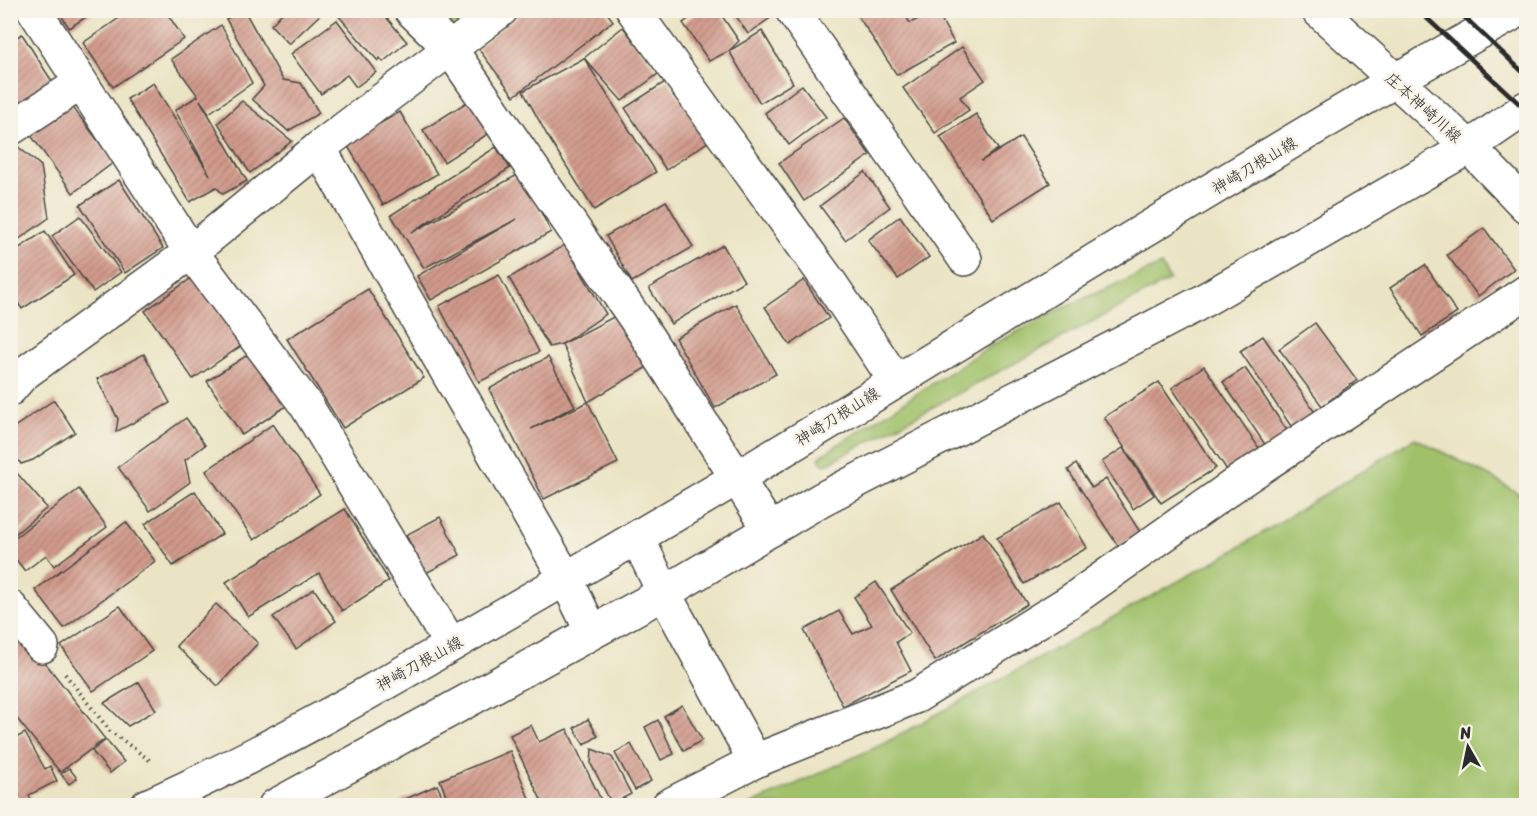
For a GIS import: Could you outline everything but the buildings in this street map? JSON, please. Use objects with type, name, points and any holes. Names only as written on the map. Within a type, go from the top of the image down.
[{"type":"street","points":[[34,10],[191,252],[306,405],[451,645]]},
{"type":"street","points":[[411,10],[449,48],[639,324],[770,530]]},
{"type":"street","points":[[10,390],[22,375],[191,252],[319,148],[501,10]]},
{"type":"street","points":[[633,10],[831,284],[895,380]]},
{"type":"street","points":[[792,10],[965,259]]},
{"type":"street","name":"庄本神崎川線","points":[[1318,10],[1468,147],[1527,206]]},
{"type":"street","name":"神崎刀根山線","points":[[147,806],[237,763],[638,539],[895,380],[1395,80],[1519,10]]},
{"type":"street","points":[[10,129],[81,83]]},
{"type":"street","points":[[274,806],[664,593],[822,500],[1194,306],[1468,147],[1527,108]]},
{"type":"street","points":[[319,148],[566,579],[592,632]]},
{"type":"street","points":[[669,806],[755,760],[917,696],[1072,600],[1240,481],[1527,292]]},
{"type":"street","points":[[638,539],[664,593],[755,760]]},
{"type":"street","points":[[10,607],[42,646]]},
{"type":"path","points":[[42,646],[110,731],[184,789]]},
{"type":"green space","points":[[427,11],[484,11],[452,35]]},
{"type":"green space","points":[[1161,265],[1170,280],[832,461],[824,465],[819,459],[992,345],[1071,304]]},
{"type":"green space","points":[[1415,438],[1491,477],[1526,498],[1526,805],[750,805],[883,744],[1233,551]]},
{"type":"railway","points":[[1418,10],[1526,110]]},
{"type":"railway","points":[[1457,10],[1526,75]]}]
